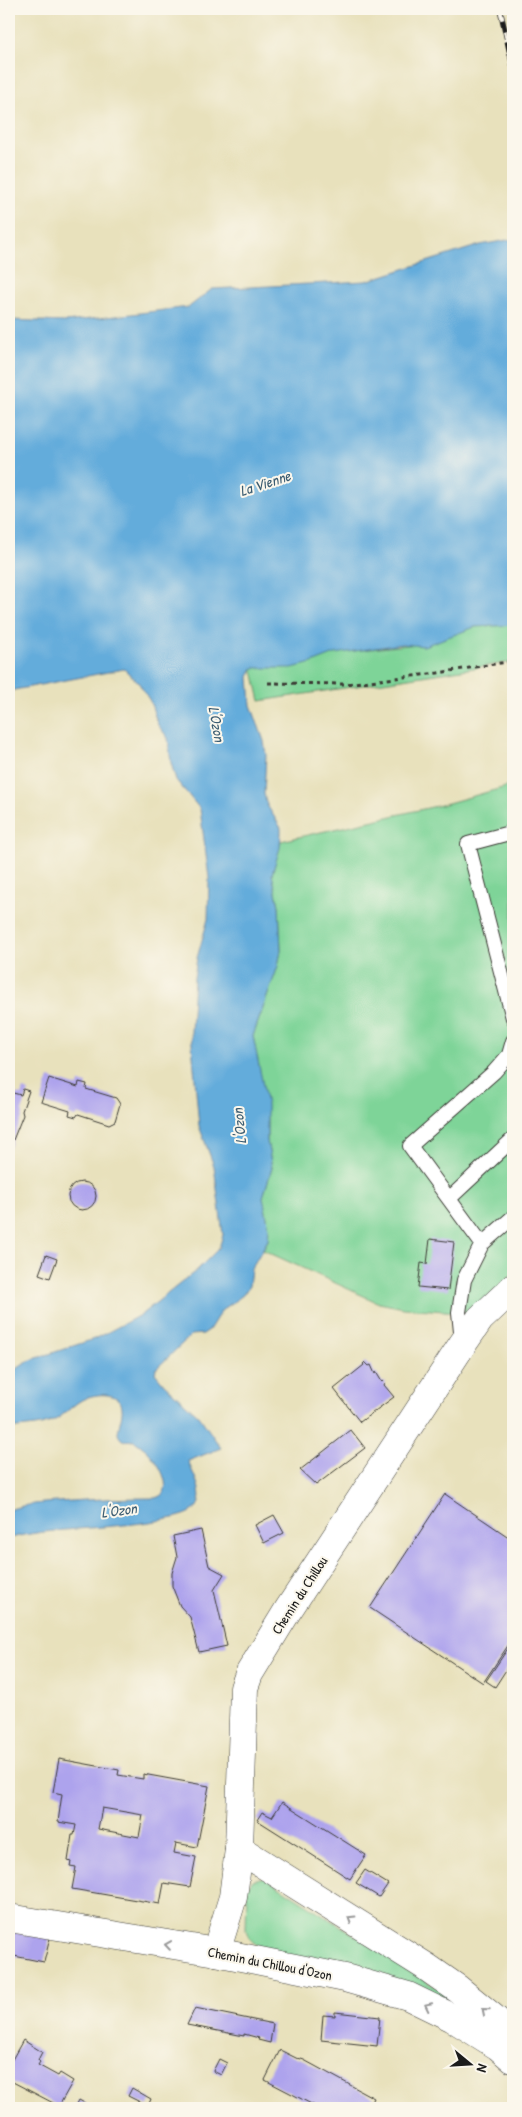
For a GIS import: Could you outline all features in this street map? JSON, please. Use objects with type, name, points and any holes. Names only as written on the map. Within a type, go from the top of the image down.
[{"type":"street","name":"Chemin du Chillou","points":[[216,1952],[233,1898],[239,1849],[244,1688],[249,1674],[288,1610],[462,1345],[480,1320],[513,1288]]},
{"type":"street","points":[[239,1849],[425,1966],[458,1989],[496,2020],[513,2050]]},
{"type":"street","name":"Chemin du Chillou d'Ozon","points":[[9,1918],[216,1952],[345,1978],[408,1996],[452,2018],[498,2046],[513,2059]]},
{"type":"lane","points":[[513,832],[468,844],[513,1018]]},
{"type":"lane","points":[[482,1244],[410,1146],[494,1072],[509,1055],[513,1041]]},
{"type":"lane","points":[[450,1198],[513,1140]]},
{"type":"lane","points":[[462,1345],[459,1312],[464,1280],[482,1244],[513,1217]]},
{"type":"path","points":[[268,683],[344,684],[438,673],[513,661]]},
{"type":"green space","points":[[513,619],[513,662],[260,701],[251,662],[435,642],[467,624]]},
{"type":"green space","points":[[513,785],[513,1274],[472,1313],[404,1308],[379,1303],[263,1250],[268,1240],[269,1228],[263,1197],[272,1168],[267,1141],[267,1118],[253,1036],[278,966],[281,950],[279,906],[272,874],[281,841],[441,805]]},
{"type":"green space","points":[[264,1877],[480,2015],[263,1951],[249,1938],[246,1930],[247,1888],[253,1880]]},
{"type":"water","points":[[513,239],[513,625],[475,627],[424,646],[402,644],[335,654],[292,668],[253,668],[249,677],[251,705],[264,741],[266,755],[264,794],[267,805],[281,828],[280,848],[272,874],[279,906],[281,950],[278,966],[253,1036],[267,1105],[267,1141],[272,1168],[263,1197],[269,1228],[268,1240],[251,1269],[249,1286],[243,1295],[221,1311],[209,1330],[203,1334],[191,1335],[156,1369],[155,1373],[164,1384],[199,1416],[221,1448],[188,1461],[200,1492],[200,1499],[194,1510],[185,1515],[128,1525],[43,1532],[9,1538],[9,1510],[15,1508],[34,1504],[70,1501],[155,1498],[162,1495],[165,1489],[165,1482],[163,1474],[154,1459],[138,1443],[123,1440],[118,1434],[122,1407],[117,1399],[107,1395],[91,1396],[81,1400],[51,1422],[9,1429],[9,1373],[31,1360],[97,1338],[142,1314],[197,1270],[219,1248],[223,1235],[214,1166],[199,1126],[191,1032],[197,958],[208,919],[209,878],[200,809],[176,780],[171,763],[168,738],[158,725],[150,701],[138,682],[124,669],[9,691],[9,320],[66,322],[189,307],[212,289],[366,281],[480,245]]},
{"type":"building","points":[[49,1078],[78,1087],[79,1082],[87,1084],[86,1089],[116,1098],[120,1104],[115,1121],[109,1124],[78,1114],[76,1117],[69,1115],[70,1111],[41,1102]]},
{"type":"building","points":[[23,1089],[29,1091],[22,1111],[23,1115],[9,1150],[9,1092],[21,1095]]},
{"type":"building","points":[[82,1182],[92,1186],[96,1196],[92,1206],[82,1210],[72,1206],[68,1196],[72,1186]]},
{"type":"building","points":[[430,1239],[454,1242],[448,1290],[418,1287],[421,1263],[427,1264]]},
{"type":"building","points":[[46,1255],[57,1259],[50,1278],[39,1274]]},
{"type":"building","points":[[365,1362],[369,1366],[371,1365],[375,1374],[376,1372],[394,1397],[360,1422],[334,1389],[364,1365]]},
{"type":"building","points":[[351,1430],[365,1448],[316,1485],[300,1470]]},
{"type":"building","points":[[445,1494],[513,1540],[513,1638],[483,1683],[370,1608]]},
{"type":"building","points":[[274,1515],[284,1533],[264,1543],[255,1525]]},
{"type":"building","points":[[201,1530],[209,1566],[224,1574],[214,1590],[227,1646],[199,1652],[190,1617],[180,1606],[172,1586],[172,1573],[177,1557],[173,1536]]},
{"type":"building","points":[[513,1641],[513,1659],[495,1687],[486,1681]]},
{"type":"building","points":[[59,1759],[119,1770],[118,1775],[143,1779],[143,1774],[209,1786],[197,1847],[176,1843],[174,1853],[196,1857],[190,1887],[164,1883],[160,1904],[72,1889],[76,1867],[70,1866],[71,1862],[68,1861],[72,1835],[74,1835],[76,1825],[58,1822],[62,1794],[53,1792]],"holes":[[[102,1808],[143,1815],[139,1837],[98,1829]]]},
{"type":"building","points":[[282,1802],[366,1855],[350,1879],[257,1820],[262,1812],[272,1817]]},
{"type":"building","points":[[365,1870],[388,1884],[379,1897],[356,1883]]},
{"type":"building","points":[[9,1931],[50,1938],[44,1962],[9,1955]]},
{"type":"building","points":[[195,2008],[273,2024],[270,2043],[244,2034],[244,2036],[187,2025]]},
{"type":"building","points":[[335,2012],[380,2017],[377,2046],[321,2040],[323,2015],[335,2016]]},
{"type":"building","points":[[23,2040],[42,2052],[38,2065],[58,2076],[60,2073],[73,2081],[59,2106],[9,2080],[9,2065]]},
{"type":"building","points":[[280,2050],[304,2060],[374,2098],[369,2108],[319,2108],[265,2080]]},
{"type":"building","points":[[219,2059],[227,2063],[221,2075],[213,2071]]},
{"type":"building","points":[[132,2088],[151,2099],[148,2106],[128,2096]]},
{"type":"building","points":[[79,2100],[94,2108],[75,2108]]},
{"type":"railway","points":[[500,9],[513,67]]},
{"type":"water label","name":"La Vienne","points":[[265,483]]},
{"type":"water label","name":"L'Ozon","points":[[217,724]]},
{"type":"water label","name":"L'Ozon","points":[[239,1126]]},
{"type":"water label","name":"L'Ozon","points":[[119,1510]]}]
